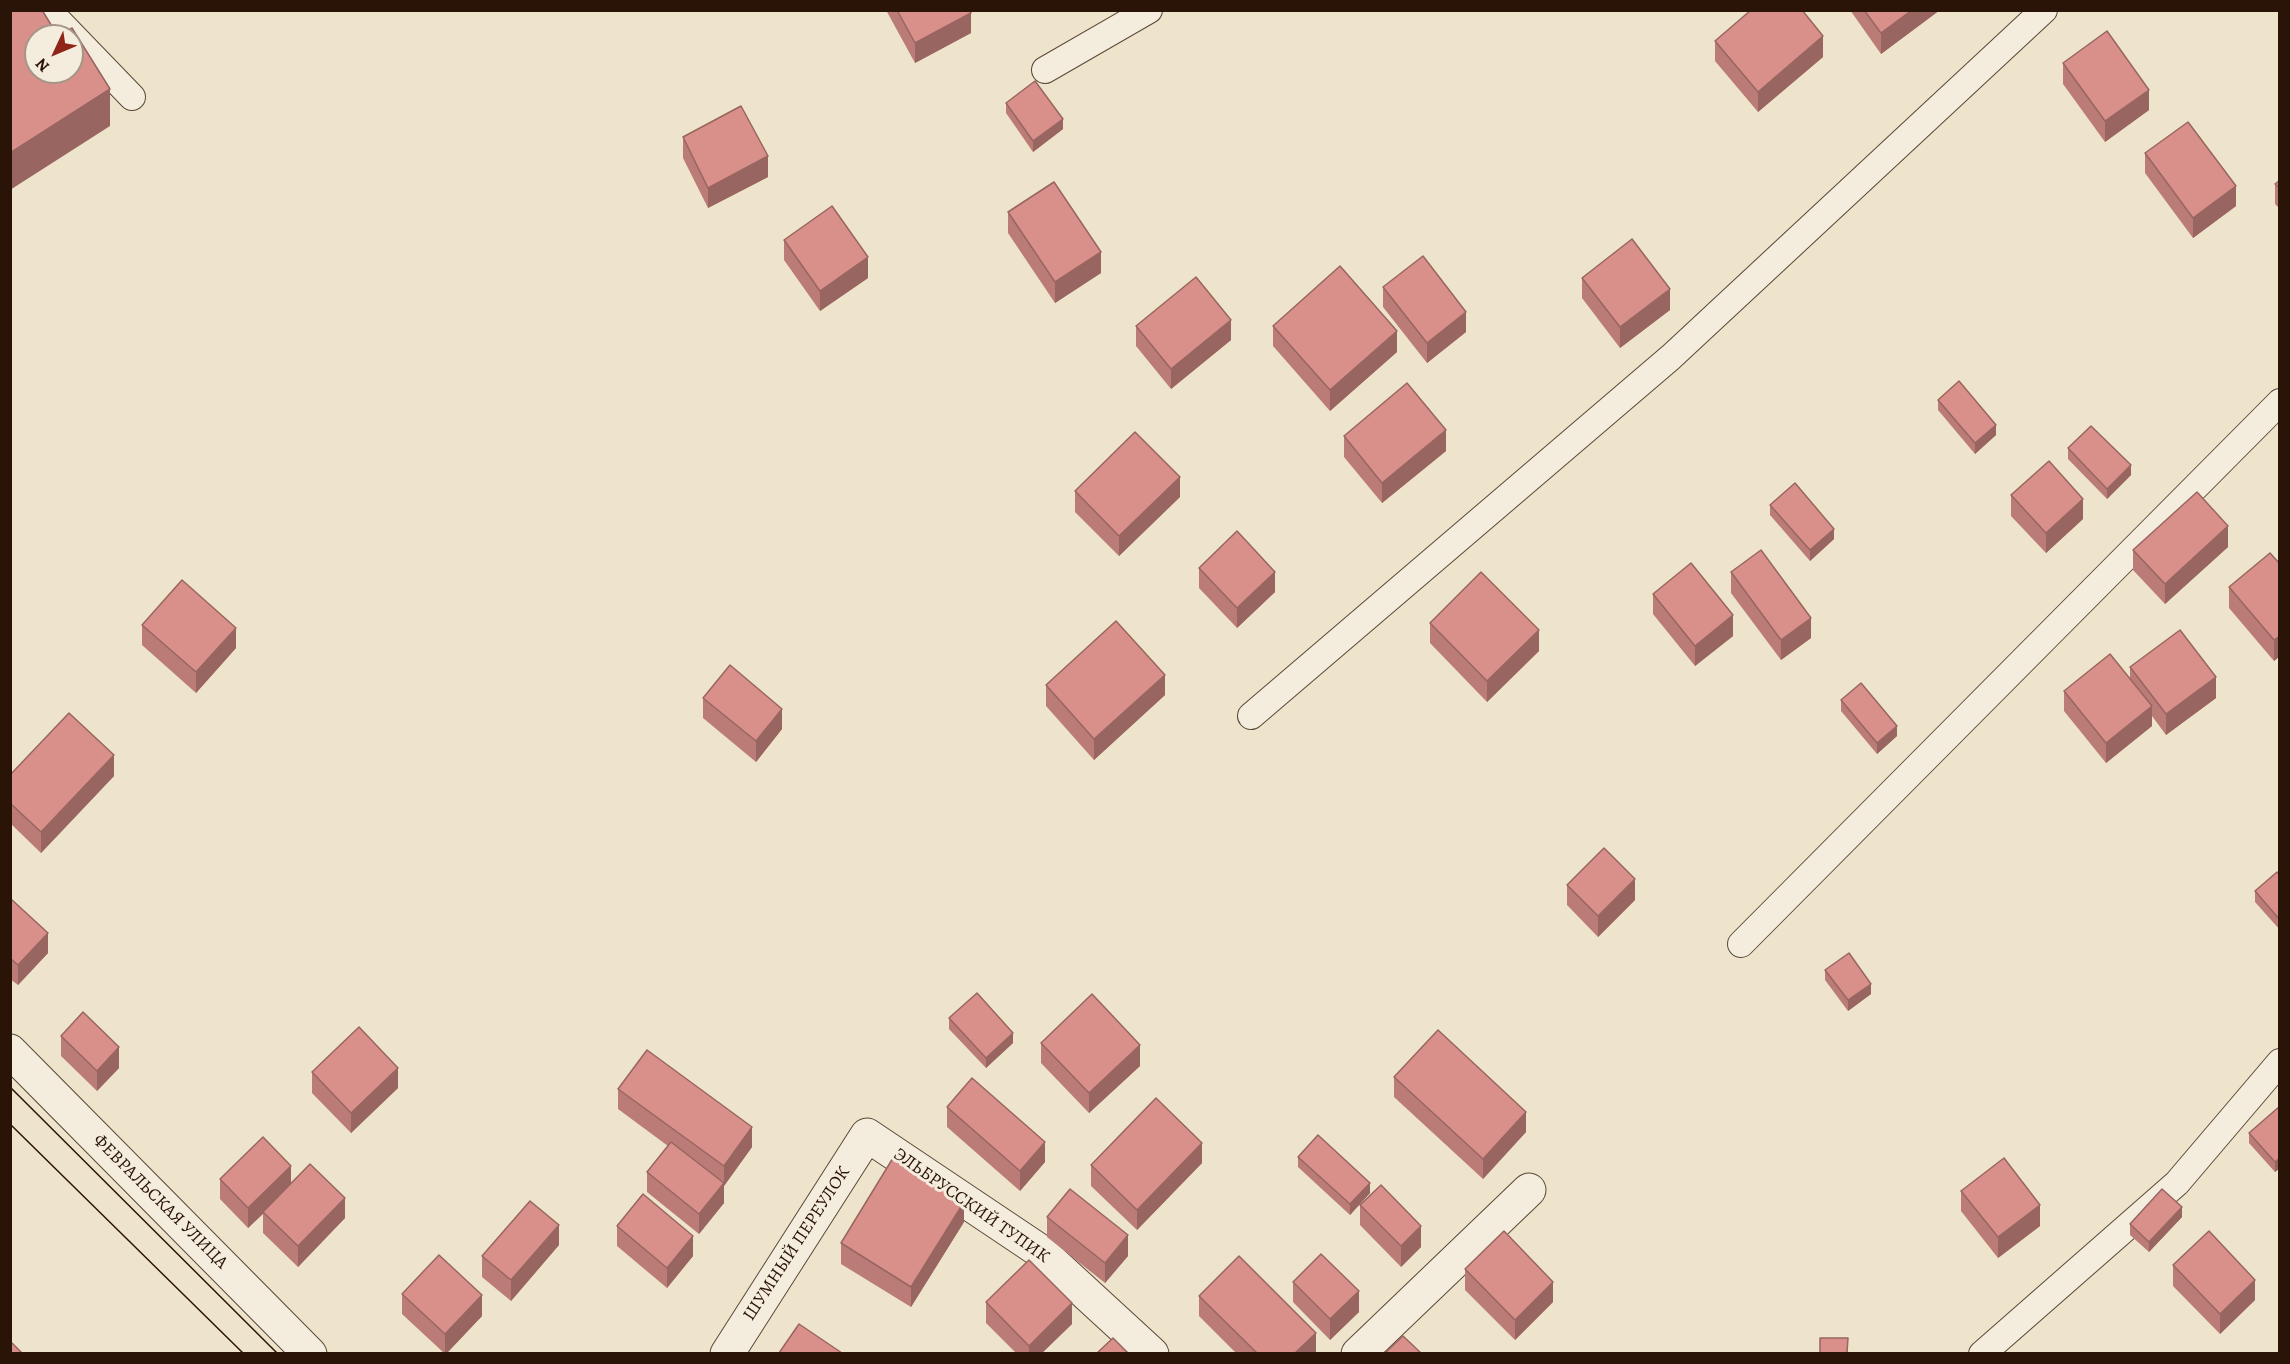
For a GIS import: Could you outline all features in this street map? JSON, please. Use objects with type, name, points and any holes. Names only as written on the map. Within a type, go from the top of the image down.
[{"type":"street","name":"ФЕВРАЛЬСКАЯ УЛИЦА","points":[[10,1052],[309,1353]]},
{"type":"street","name":"ШУМНЫЙ ПЕРЕУЛОК","points":[[727,1353],[867,1135]]},
{"type":"street","name":"ЭЛЬБРУССКИЙ ТУПИК","points":[[867,1135],[1040,1251],[1152,1353]]},
{"type":"street","points":[[1358,1353],[1529,1190]]},
{"type":"lane","points":[[48,10],[132,97]]},
{"type":"lane","points":[[1045,70],[1149,10]]},
{"type":"lane","points":[[1251,716],[1671,357],[2044,10]]},
{"type":"lane","points":[[1741,944],[2280,402]]},
{"type":"lane","points":[[1982,1353],[2177,1183],[2280,1062]]},
{"type":"building","points":[[10,10],[42,10],[51,24],[24,24],[24,84],[84,84],[84,47],[110,89],[10,153]]},
{"type":"building","points":[[897,10],[969,10],[971,13],[915,43]]},
{"type":"building","points":[[1751,10],[1802,10],[1823,36],[1758,92],[1715,41]]},
{"type":"building","points":[[1864,10],[1912,10],[1881,33]]},
{"type":"building","points":[[2107,31],[2149,90],[2105,121],[2063,63]]},
{"type":"building","points":[[1035,81],[1063,119],[1033,141],[1006,103]]},
{"type":"building","points":[[741,106],[768,156],[708,188],[683,137]]},
{"type":"building","points":[[2188,122],[2236,186],[2193,218],[2145,153]]},
{"type":"building","points":[[1054,182],[1101,252],[1055,282],[1008,212]]},
{"type":"building","points":[[832,206],[868,257],[820,291],[784,240]]},
{"type":"building","points":[[1632,239],[1670,289],[1620,327],[1582,278]]},
{"type":"building","points":[[1423,256],[1466,312],[1427,343],[1383,287]]},
{"type":"building","points":[[1340,266],[1397,331],[1330,390],[1273,326]]},
{"type":"building","points":[[1196,277],[1231,320],[1171,369],[1136,326]]},
{"type":"building","points":[[1959,381],[1996,425],[1975,443],[1938,400]]},
{"type":"building","points":[[1407,383],[1446,430],[1382,483],[1344,436]]},
{"type":"building","points":[[2091,426],[2131,465],[2107,489],[2068,448]]},
{"type":"building","points":[[1135,432],[1180,477],[1119,536],[1075,491]]},
{"type":"building","points":[[2049,461],[2083,499],[2046,533],[2011,495]]},
{"type":"building","points":[[1795,483],[1834,529],[1810,550],[1770,505]]},
{"type":"building","points":[[2197,492],[2228,526],[2165,584],[2133,550]]},
{"type":"building","points":[[1237,531],[1275,572],[1237,608],[1199,568]]},
{"type":"building","points":[[1761,550],[1811,618],[1781,640],[1731,572]]},
{"type":"building","points":[[2270,553],[2280,564],[2280,636],[2274,640],[2229,587]]},
{"type":"building","points":[[1691,563],[1733,615],[1695,646],[1653,594]]},
{"type":"building","points":[[1481,572],[1539,630],[1487,681],[1430,623]]},
{"type":"building","points":[[182,580],[236,628],[196,672],[142,625]]},
{"type":"building","points":[[1116,621],[1165,675],[1094,739],[1046,685]]},
{"type":"building","points":[[2180,630],[2216,677],[2166,714],[2130,667]]},
{"type":"building","points":[[2110,654],[2152,706],[2106,743],[2064,691]]},
{"type":"building","points":[[730,665],[782,709],[756,741],[703,698]]},
{"type":"building","points":[[1861,683],[1897,726],[1877,743],[1841,700]]},
{"type":"building","points":[[69,713],[114,755],[41,832],[10,803],[10,775]]},
{"type":"building","points":[[1604,848],[1635,879],[1598,916],[1567,885]]},
{"type":"building","points":[[2277,872],[2280,875],[2280,920],[2255,891]]},
{"type":"building","points":[[10,899],[48,933],[18,965],[10,958]]},
{"type":"building","points":[[1849,953],[1871,984],[1848,1000],[1825,970]]},
{"type":"building","points":[[977,993],[1013,1033],[986,1058],[949,1018]]},
{"type":"building","points":[[1092,994],[1140,1045],[1089,1093],[1041,1043]]},
{"type":"building","points":[[83,1012],[119,1047],[97,1071],[61,1036]]},
{"type":"building","points":[[359,1027],[398,1068],[351,1113],[312,1072]]},
{"type":"building","points":[[1438,1030],[1526,1112],[1483,1159],[1394,1077]]},
{"type":"building","points":[[647,1050],[752,1127],[724,1166],[618,1089]]},
{"type":"building","points":[[972,1078],[1045,1142],[1020,1171],[947,1107]]},
{"type":"building","points":[[1156,1098],[1202,1143],[1137,1210],[1091,1165]]},
{"type":"building","points":[[2280,1106],[2280,1158],[2275,1162],[2249,1133]]},
{"type":"building","points":[[1318,1135],[1370,1183],[1350,1204],[1298,1157]]},
{"type":"building","points":[[263,1137],[291,1166],[248,1208],[220,1179]]},
{"type":"building","points":[[671,1142],[724,1183],[699,1214],[647,1172]]},
{"type":"building","points":[[893,1158],[964,1202],[911,1287],[841,1243]]},
{"type":"building","points":[[2004,1158],[2040,1205],[1998,1237],[1961,1191]]},
{"type":"building","points":[[310,1164],[345,1198],[298,1246],[263,1212]]},
{"type":"building","points":[[1381,1185],[1421,1226],[1401,1246],[1360,1205]]},
{"type":"building","points":[[1070,1189],[1128,1235],[1105,1263],[1047,1217]]},
{"type":"building","points":[[2162,1189],[2182,1207],[2149,1242],[2130,1224]]},
{"type":"building","points":[[643,1194],[693,1236],[667,1268],[617,1226]]},
{"type":"building","points":[[530,1201],[559,1225],[511,1280],[482,1256]]},
{"type":"building","points":[[1504,1231],[1553,1282],[1515,1320],[1465,1269]]},
{"type":"building","points":[[2209,1231],[2255,1280],[2220,1314],[2173,1265]]},
{"type":"building","points":[[1321,1254],[1359,1291],[1330,1319],[1293,1282]]},
{"type":"building","points":[[439,1255],[482,1295],[445,1334],[402,1294]]},
{"type":"building","points":[[1239,1256],[1316,1333],[1295,1353],[1257,1353],[1199,1296]]},
{"type":"building","points":[[1029,1260],[1072,1303],[1029,1346],[986,1302]]},
{"type":"building","points":[[799,1324],[842,1353],[779,1353]]},
{"type":"building","points":[[1403,1336],[1421,1353],[1385,1353]]},
{"type":"building","points":[[1113,1338],[1128,1353],[1097,1353]]},
{"type":"building","points":[[1820,1338],[1848,1338],[1847,1353],[1820,1353]]},
{"type":"building","points":[[10,1341],[22,1353],[10,1353]]},
{"type":"tram line","points":[[10,1087],[278,1354]]},
{"type":"tram line","points":[[10,1124],[244,1354]]}]
